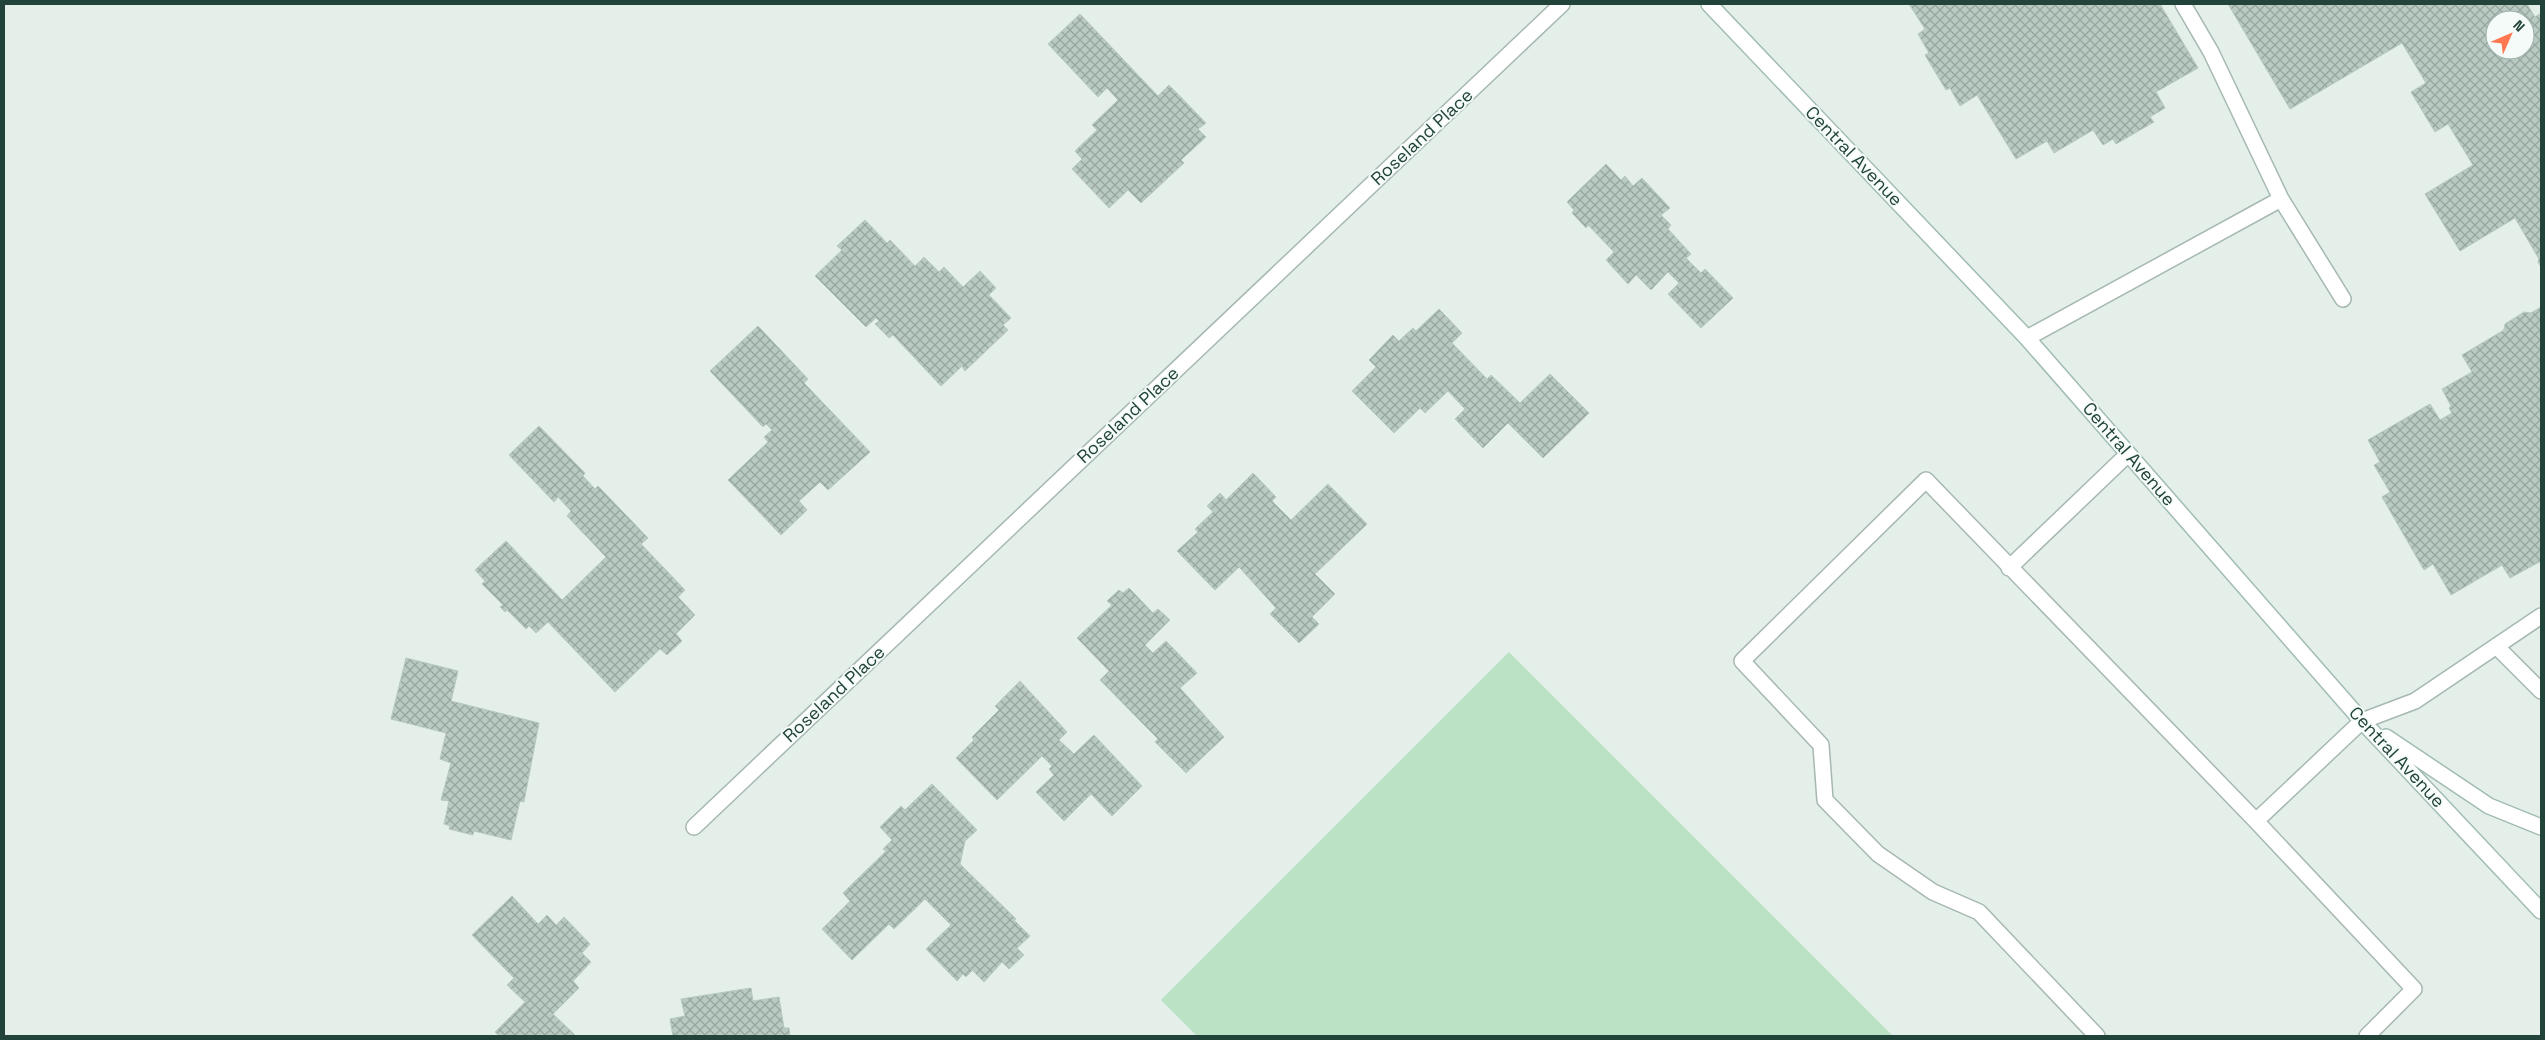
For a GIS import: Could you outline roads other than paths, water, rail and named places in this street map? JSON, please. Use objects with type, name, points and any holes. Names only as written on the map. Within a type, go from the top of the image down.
[{"type":"main road","name":"Roseland Place","points":[[694,826],[1562,4]]},
{"type":"main road","name":"Central Avenue","points":[[1709,4],[2027,338],[2362,721],[2541,911]]},
{"type":"main road","points":[[2183,4],[2211,52],[2281,199],[2343,299]]},
{"type":"main road","points":[[2027,338],[2281,199]]},
{"type":"main road","points":[[2009,568],[2128,454]]},
{"type":"main road","points":[[2096,1036],[1979,912],[1933,892],[1878,854],[1825,800],[1821,745],[1742,661],[1926,480],[2009,568],[2256,821],[2414,989],[2367,1036]]},
{"type":"main road","points":[[2256,821],[2362,721],[2415,701],[2541,616]]},
{"type":"main road","points":[[2496,646],[2541,691]]},
{"type":"main road","points":[[2362,721],[2489,806],[2541,827]]}]
